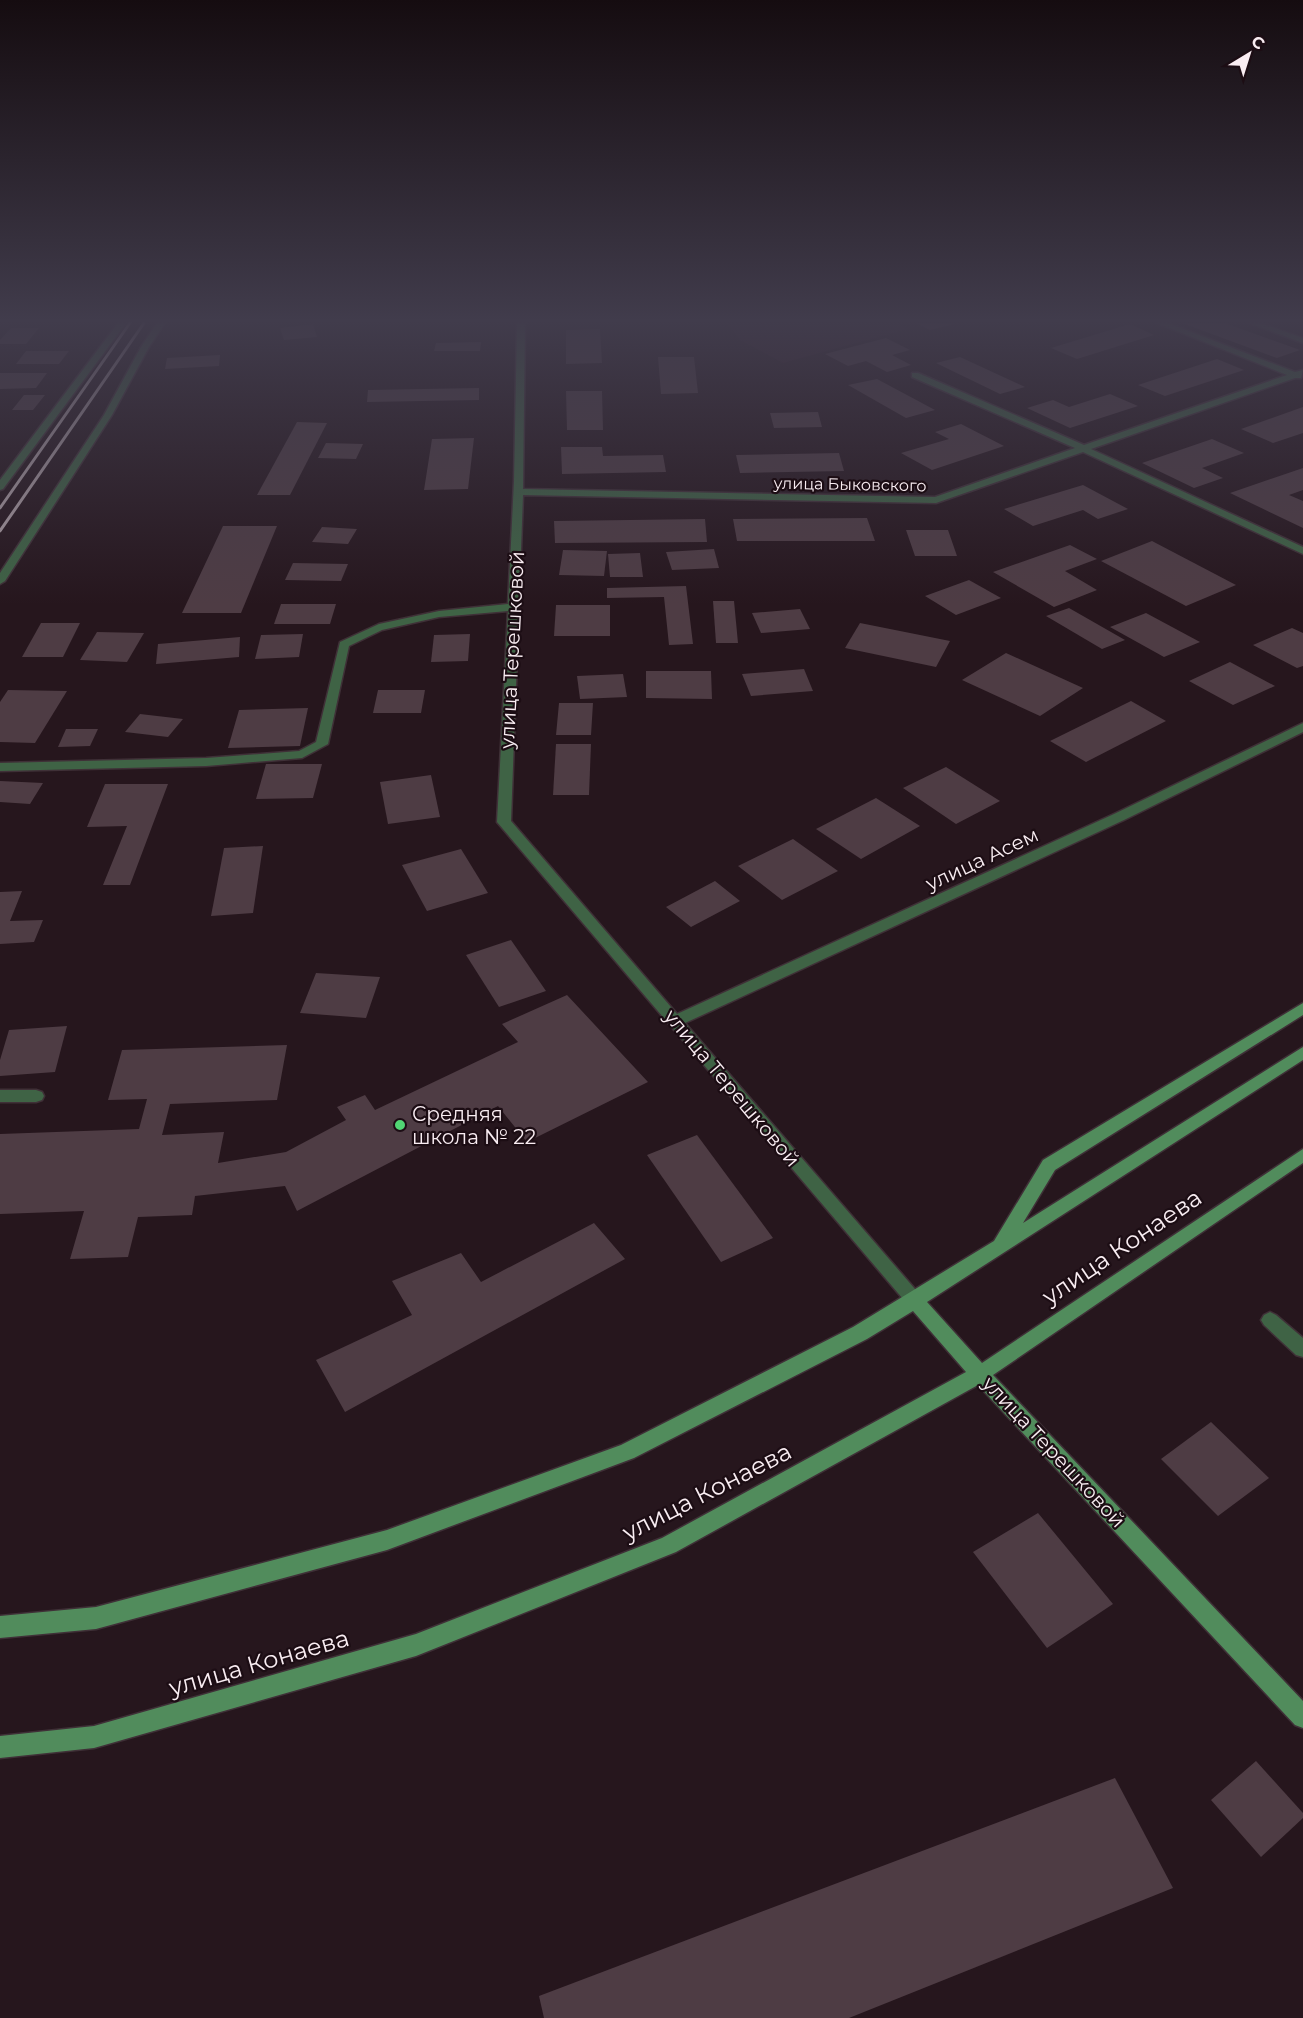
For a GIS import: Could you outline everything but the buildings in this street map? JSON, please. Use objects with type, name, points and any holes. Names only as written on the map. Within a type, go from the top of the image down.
[{"type":"main road","points":[[999,1247],[1049,1165],[1303,1008]]},
{"type":"main road","points":[[0,1627],[96,1618],[387,1540],[627,1452],[860,1333],[915,1301],[1303,1053]]},
{"type":"main road","name":"улица Конаева","points":[[0,1747],[94,1737],[427,1641],[669,1545],[980,1374],[1303,1155]]},
{"type":"main road","name":"улица Терешковой","points":[[915,1301],[980,1374],[1303,1717]]},
{"type":"street","points":[[0,487],[52,417]]},
{"type":"street","points":[[0,581],[107,417]]},
{"type":"street","name":"улица Терешковой","points":[[520,417],[519,492],[504,822],[915,1301]]},
{"type":"street","points":[[1011,417],[1303,551]]},
{"type":"street","name":"улица Быковского","points":[[519,492],[936,500],[1177,417]]},
{"type":"street","points":[[0,767],[206,762],[302,754],[322,744],[344,644],[379,627],[439,614],[514,607]]},
{"type":"street","name":"улица Асем","points":[[675,1021],[1119,817],[1303,727]]},
{"type":"street","points":[[0,1096],[36,1096]]},
{"type":"street","points":[[1270,1320],[1303,1349]]},
{"type":"railway","points":[[0,508],[64,417]]},
{"type":"railway","points":[[0,531],[79,417]]},
{"type":"place","name":"Средняя школа № 22","points":[[400,1125]]}]
